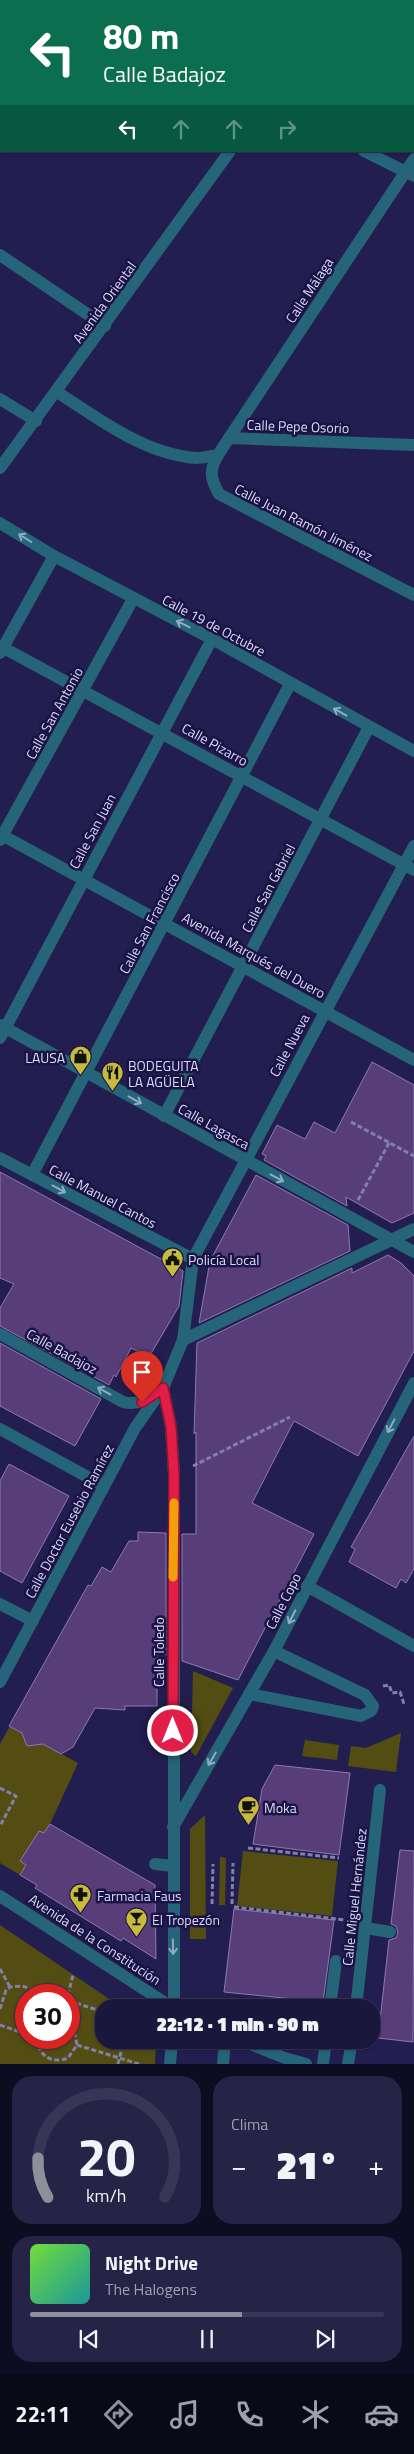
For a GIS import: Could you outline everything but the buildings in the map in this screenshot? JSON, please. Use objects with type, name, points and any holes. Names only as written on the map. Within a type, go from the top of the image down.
[{"type":"street","name":"Avenida Oriental","points":[[0,468],[105,326],[229,152]]},
{"type":"street","points":[[366,152],[409,174]]},
{"type":"street","name":"Calle Málaga","points":[[229,438],[409,174],[414,159]]},
{"type":"street","points":[[0,254],[105,326]]},
{"type":"street","points":[[57,392],[129,438],[174,454],[197,458],[218,454]]},
{"type":"street","points":[[0,399],[36,421]]},
{"type":"street","name":"Calle Pepe Osorio","points":[[218,454],[229,438],[414,445]]},
{"type":"street","name":"Calle Juan Ramón Jiménez","points":[[218,454],[211,467],[212,481],[219,494],[414,595]]},
{"type":"street","name":"Calle 19 de Octubre","points":[[0,523],[54,556],[212,639],[290,684],[414,751]]},
{"type":"street","points":[[1,649],[54,556]]},
{"type":"street","name":"Calle San Antonio","points":[[1,836],[133,599]]},
{"type":"street","name":"Calle San Juan","points":[[2,1031],[212,639]]},
{"type":"street","name":"Calle Pizarro","points":[[1,649],[84,690],[409,867]]},
{"type":"street","name":"Calle San Francisco","points":[[32,1175],[166,924],[290,684]]},
{"type":"street","name":"Calle San Gabriel","points":[[164,1116],[369,727]]},
{"type":"street","name":"Avenida Marqués del Duero","points":[[1,836],[84,879],[414,1060]]},
{"type":"street","name":"Calle Nueva","points":[[193,1260],[324,1011],[409,867],[414,846]]},
{"type":"street","name":"Calle Lagasca","points":[[2,1031],[87,1073],[414,1252]]},
{"type":"street","name":"Calle Manuel Cantos","points":[[0,1158],[193,1260]]},
{"type":"street","points":[[183,1340],[414,1229]]},
{"type":"street","name":"Calle Doctor Eusebio Ramírez","points":[[0,1682],[134,1428],[163,1388],[183,1340],[193,1260]]},
{"type":"street","name":"Calle Badajoz","points":[[0,1334],[123,1402],[131,1404],[142,1402],[163,1388]]},
{"type":"street","name":"Calle Copo","points":[[173,1828],[274,1651],[414,1383]]},
{"type":"street","name":"Calle Toledo","points":[[163,1388],[171,1427],[174,1475],[173,1999]]},
{"type":"street","points":[[0,1429],[104,1486]]},
{"type":"street","points":[[307,1586],[413,1644]]},
{"type":"street","points":[[0,1604],[33,1621]]},
{"type":"street","points":[[249,1694],[362,1716],[370,1711],[373,1706],[365,1695],[274,1651]]},
{"type":"street","name":"Calle Miguel Hernández","points":[[357,1999],[380,1790]]},
{"type":"street","points":[[155,1864],[173,1866]]},
{"type":"street","name":"Avenida de la Constitución","points":[[0,1896],[159,1999]]},
{"type":"street","points":[[366,1928],[390,1932]]},
{"type":"street","points":[[331,1999],[336,1961]]},
{"type":"street","points":[[170,2064],[171,2049]]},
{"type":"street","points":[[223,2064],[224,2049]]},
{"type":"street","points":[[262,2049],[306,2064]]},
{"type":"street","points":[[323,2064],[325,2049]]},
{"type":"street","points":[[348,2064],[350,2049]]},
{"type":"path","points":[[351,1122],[414,1156]]},
{"type":"path","points":[[349,1216],[389,1143]]},
{"type":"path","points":[[174,1475],[290,1417]]},
{"type":"path","points":[[0,1788],[16,1796],[0,1826]]},
{"type":"path","points":[[248,1848],[339,1858]]},
{"type":"path","points":[[233,1863],[233,1906],[346,1920]]},
{"type":"path","points":[[212,1904],[213,1864]]},
{"type":"path","points":[[0,1969],[10,1987]]},
{"type":"path","points":[[71,1984],[73,1975]]},
{"type":"path","points":[[0,2009],[6,1990],[15,1987]]},
{"type":"path","points":[[80,2004],[95,2009]]},
{"type":"path","points":[[0,2025],[15,2030]]},
{"type":"path","points":[[80,2046],[139,2064]]},
{"type":"path","points":[[40,2049],[41,2053],[50,2062],[68,2058],[74,2049]]},
{"type":"path","points":[[118,2064],[122,2049]]},
{"type":"shaded area","points":[[193,1671],[233,1688],[196,1756],[191,1752]]},
{"type":"shaded area","points":[[10,1726],[78,1763],[50,1824],[20,1875],[0,1863],[0,1744]]},
{"type":"shaded area","points":[[401,1733],[396,1772],[348,1766],[351,1746],[366,1748]]},
{"type":"shaded area","points":[[305,1740],[339,1745],[337,1760],[302,1756]]},
{"type":"shaded area","points":[[205,1815],[206,1939],[190,1939],[190,1829]]},
{"type":"shaded area","points":[[243,1851],[338,1861],[332,1916],[237,1906]]},
{"type":"shaded area","points":[[220,1857],[226,1858],[225,1905],[219,1905]]},
{"type":"shaded area","points":[[0,1925],[109,1999],[95,1999],[95,2049],[156,2049],[155,2064],[0,2064]]},
{"type":"slow traffic","points":[[173,1577],[174,1503]]},
{"type":"place","name":"LAUSA","points":[[81,1076]]},
{"type":"place","name":"BODEGUITA LA AGÜELA","points":[[112,1092]]},
{"type":"place","name":"Policía Local","points":[[172,1278]]},
{"type":"place","name":"Moka","points":[[248,1826]]},
{"type":"place","name":"Farmacia Faus","points":[[81,1914]]},
{"type":"place","name":"El Tropezón","points":[[136,1938]]},
{"type":"route","points":[[142,1402],[163,1388],[171,1427],[174,1475],[173,1731]]}]
